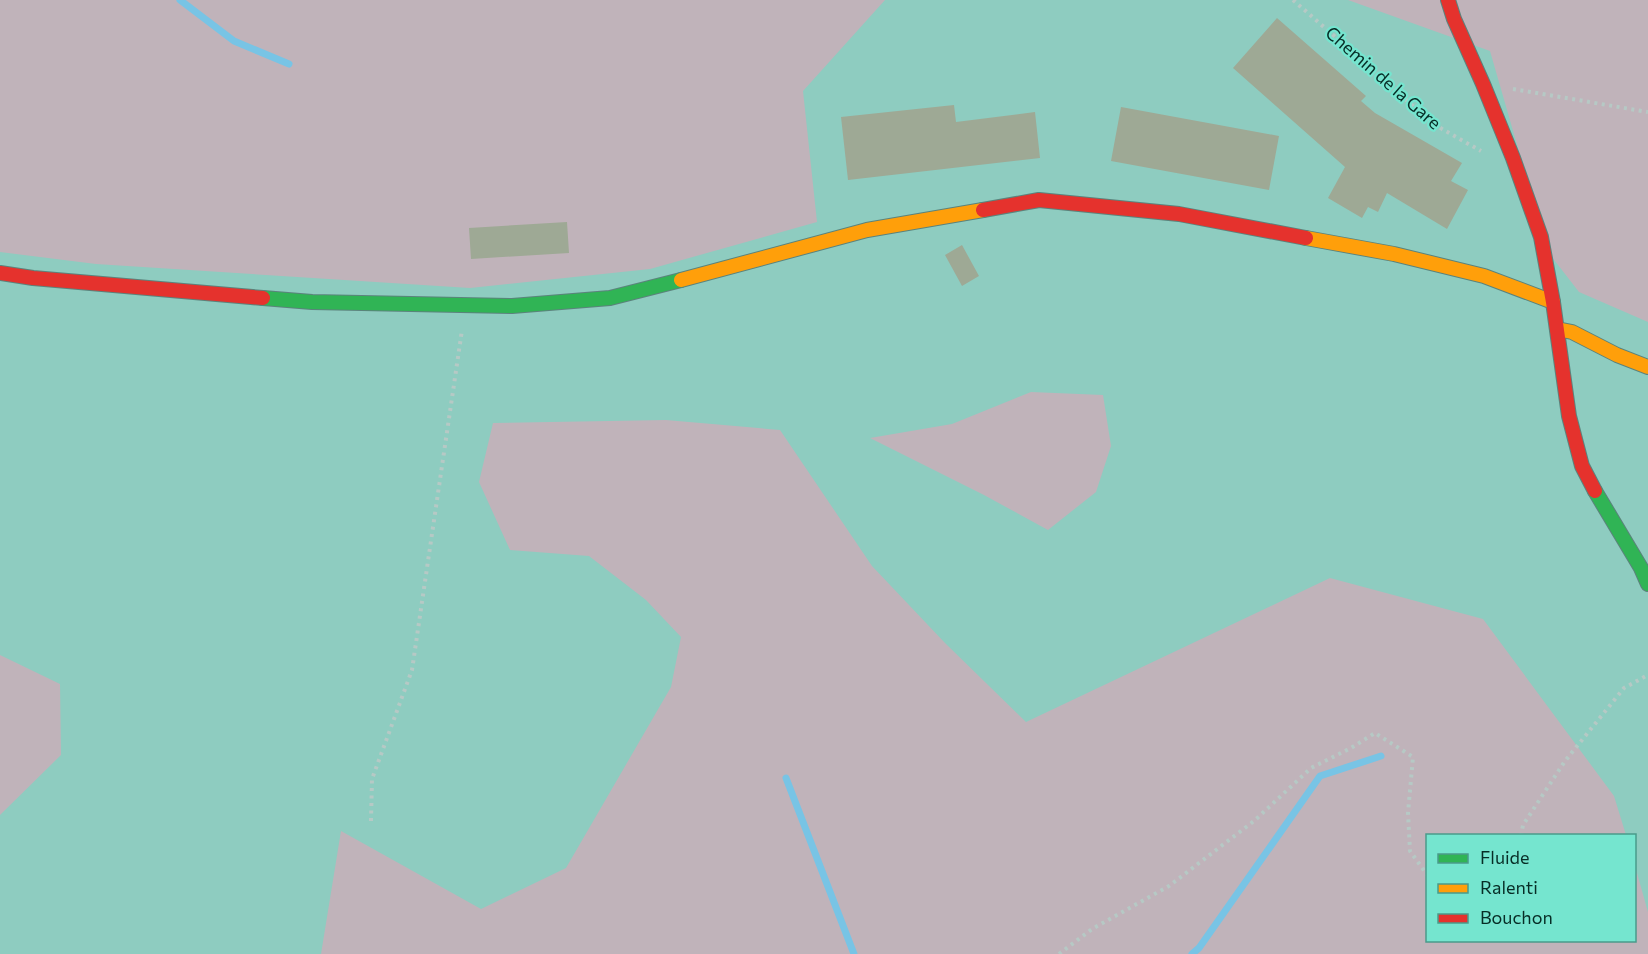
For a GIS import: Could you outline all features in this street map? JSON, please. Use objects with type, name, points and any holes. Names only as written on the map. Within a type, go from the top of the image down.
[{"type":"street","points":[[1448,0],[1513,158],[1541,237],[1553,302],[1569,416],[1582,466],[1648,584]]},
{"type":"street","points":[[0,273],[33,278],[312,302],[512,306],[610,298],[867,230],[1039,200],[1179,214],[1394,254],[1485,276],[1553,302]]},
{"type":"street","points":[[1557,328],[1572,332],[1648,368]]},
{"type":"path","name":"Chemin de la Gare","points":[[1293,0],[1418,111],[1442,129],[1483,152]]},
{"type":"path","points":[[1483,84],[1648,112]]},
{"type":"path","points":[[371,820],[372,779],[412,670],[466,305]]},
{"type":"path","points":[[1521,834],[1523,825],[1565,761],[1624,688],[1648,675]]},
{"type":"path","points":[[1059,954],[1092,929],[1169,886],[1254,821],[1311,768],[1375,733],[1413,757],[1408,813],[1410,851],[1426,873]]},
{"type":"shaded area","points":[[0,0],[885,0],[803,91],[817,222],[650,269],[470,288],[96,264],[0,252]]},
{"type":"shaded area","points":[[1348,0],[1648,0],[1648,322],[1579,292],[1548,252],[1490,51]]},
{"type":"shaded area","points":[[1031,392],[1103,395],[1111,446],[1096,492],[1048,530],[870,438],[952,424]]},
{"type":"shaded area","points":[[666,420],[780,430],[872,566],[945,643],[1026,722],[1330,578],[1483,619],[1614,796],[1626,834],[1426,834],[1426,942],[1636,942],[1636,870],[1648,912],[1648,954],[321,954],[341,831],[481,909],[566,868],[671,687],[681,637],[646,600],[589,556],[510,550],[479,482],[493,423]]},
{"type":"shaded area","points":[[0,655],[60,684],[61,755],[0,815]]},
{"type":"building","points":[[1277,18],[1366,96],[1361,101],[1375,113],[1462,163],[1451,181],[1468,190],[1447,229],[1387,193],[1378,212],[1368,207],[1362,218],[1328,198],[1345,167],[1233,68]]},
{"type":"building","points":[[954,105],[956,122],[1035,112],[1040,158],[848,180],[841,117]]},
{"type":"building","points":[[1121,107],[1279,136],[1269,190],[1111,161]]},
{"type":"building","points":[[567,222],[569,253],[471,259],[469,228]]},
{"type":"building","points":[[962,245],[979,276],[962,286],[945,255]]},
{"type":"waterway","points":[[180,0],[234,41],[289,64]]},
{"type":"waterway","points":[[1192,954],[1199,948],[1320,776],[1381,756]]},
{"type":"waterway","points":[[786,778],[854,954]]},
{"type":"traffic: fast","points":[[263,298],[312,302],[512,306],[610,298],[681,280]]},
{"type":"traffic: fast","points":[[1595,491],[1641,568],[1648,584]]},
{"type":"traffic: slow","points":[[681,280],[867,230],[983,210]]},
{"type":"traffic: slow","points":[[1306,238],[1394,254],[1484,276],[1553,302]]},
{"type":"traffic: slow","points":[[1557,329],[1572,332],[1617,355],[1648,367]]},
{"type":"traffic: jam","points":[[1448,0],[1513,158],[1541,237],[1553,302],[1569,416],[1582,466],[1595,491]]},
{"type":"traffic: jam","points":[[983,210],[1039,200],[1179,214],[1306,238]]},
{"type":"traffic: jam","points":[[0,273],[33,278],[263,298]]}]
